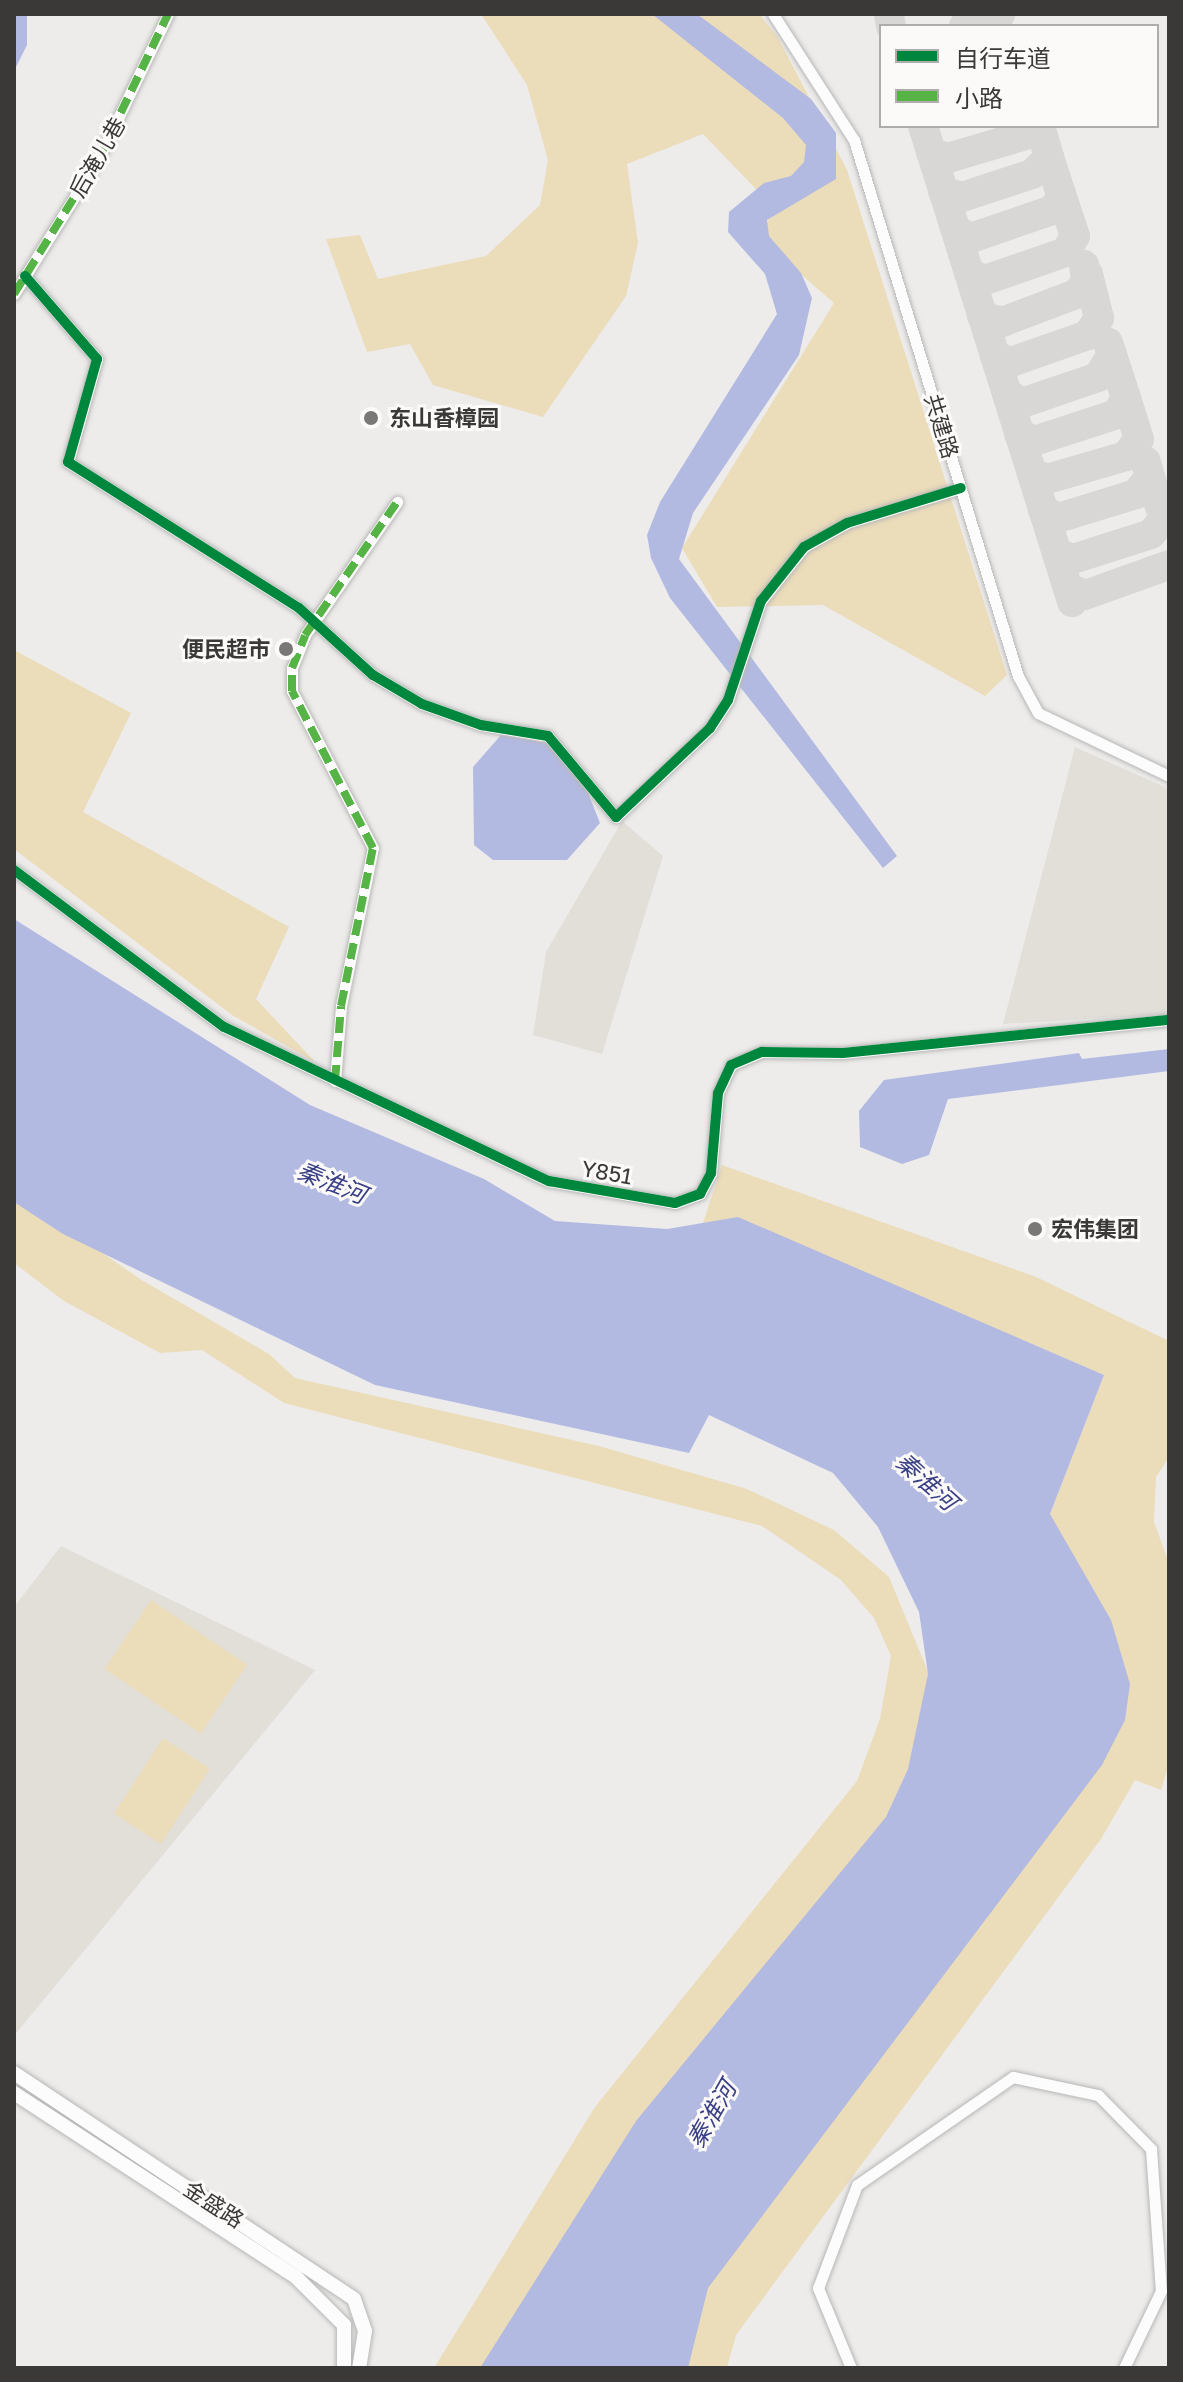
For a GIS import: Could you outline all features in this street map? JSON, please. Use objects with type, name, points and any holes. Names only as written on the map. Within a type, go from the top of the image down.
[{"type":"street","name":"后淹儿巷","points":[[14,294],[100,156],[168,14]]},
{"type":"street","name":"共建路","points":[[773,14],[854,140],[1018,676],[1038,713],[1169,776]]},
{"type":"street","points":[[25,276],[97,359],[68,462],[315,622],[373,675],[422,704],[481,725],[548,736],[616,817],[710,728],[728,700],[761,601],[804,547],[847,523],[961,488]]},
{"type":"street","points":[[335,1081],[341,1006],[373,848],[292,691],[292,668],[315,622],[397,502]]},
{"type":"street","name":"Y851","points":[[14,870],[224,1027],[549,1181],[675,1203],[700,1194],[711,1173],[718,1093],[731,1065],[762,1052],[843,1053],[1169,1020]]},
{"type":"street","name":"金盛路","points":[[14,2073],[354,2299],[365,2331],[359,2368]]},
{"type":"street","points":[[851,2368],[818,2288],[857,2185],[1013,2077],[1098,2095],[1151,2149],[1165,2293],[1124,2368]]},
{"type":"street","name":"金盛路","points":[[14,2093],[296,2277],[344,2325],[344,2368]]},
{"type":"shaded area","name":"东山香樟园","points":[[481,14],[759,14],[777,36],[847,170],[1007,675],[985,696],[823,605],[717,607],[682,548],[834,303],[758,237],[775,209],[703,134],[627,164],[638,243],[626,296],[543,417],[433,385],[410,344],[367,352],[326,239],[360,235],[378,279],[486,256],[540,205],[548,160],[527,85]]},
{"type":"shaded area","points":[[14,650],[131,713],[83,812],[289,927],[256,999],[315,1062],[232,1015],[14,849]]},
{"type":"shaded area","points":[[1075,747],[1169,789],[1169,1014],[1003,1024]]},
{"type":"shaded area","points":[[622,821],[663,856],[602,1054],[533,1035],[546,952]]},
{"type":"shaded area","points":[[722,1165],[1036,1277],[1169,1341],[1169,1457],[1156,1477],[1154,1522],[1169,1563],[1169,1764],[1161,1790],[1135,1780],[1101,1839],[736,2335],[727,2368],[434,2368],[595,2107],[857,1781],[880,1719],[891,1656],[874,1618],[841,1580],[762,1526],[284,1403],[202,1350],[160,1353],[64,1301],[14,1263],[14,1192],[140,1279],[269,1354],[295,1378],[599,1446],[747,1489],[834,1530],[889,1577],[929,1674],[1050,1514],[1104,1375],[738,1218],[703,1223]]},
{"type":"shaded area","points":[[61,1546],[315,1670],[14,2036],[14,1607]]},
{"type":"shaded area","points":[[151,1600],[247,1665],[201,1734],[105,1669]]},
{"type":"shaded area","points":[[163,1738],[210,1768],[161,1844],[114,1813]]},
{"type":"water","points":[[14,14],[27,14],[27,45],[14,71]]},
{"type":"water","points":[[652,14],[697,14],[811,99],[836,133],[836,179],[767,220],[769,236],[801,273],[812,298],[799,355],[693,513],[679,559],[897,856],[883,868],[670,598],[651,558],[647,535],[660,502],[777,314],[765,274],[728,232],[729,212],[764,183],[791,176],[804,162],[806,145],[783,118]]},
{"type":"water","points":[[501,735],[546,743],[583,780],[600,823],[567,860],[493,860],[474,845],[473,767]]},
{"type":"water","name":"秦淮河","points":[[14,919],[310,1105],[484,1179],[555,1221],[667,1229],[738,1217],[1104,1375],[1050,1514],[1111,1620],[1130,1684],[1125,1720],[1102,1765],[708,2288],[688,2368],[480,2368],[636,2121],[886,1817],[908,1769],[928,1674],[919,1612],[878,1527],[833,1473],[709,1415],[689,1453],[375,1385],[63,1234],[14,1202]]},
{"type":"water","points":[[1169,1049],[1169,1071],[948,1099],[929,1155],[902,1164],[860,1147],[859,1111],[884,1080],[1079,1053],[1082,1059]]},
{"type":"taxiway","points":[[889,14],[891,24]]},
{"type":"taxiway","points":[[970,24],[1000,14]]},
{"type":"taxiway","points":[[924,128],[1072,602]]},
{"type":"taxiway","points":[[931,153],[948,158],[1029,134],[1032,128]]},
{"type":"taxiway","points":[[943,191],[962,197],[1032,174],[1049,157],[1041,128]]},
{"type":"taxiway","points":[[956,230],[971,238],[1055,209],[1061,194],[1049,157]]},
{"type":"taxiway","points":[[969,273],[985,280],[1066,252],[1075,236],[1061,194]]},
{"type":"taxiway","points":[[982,316],[1002,322],[1076,294],[1086,283],[1084,265]]},
{"type":"taxiway","points":[[995,356],[1011,362],[1088,335],[1099,318],[1088,274]]},
{"type":"taxiway","points":[[1007,393],[1022,403],[1098,377],[1112,355],[1108,343]]},
{"type":"taxiway","points":[[1019,434],[1034,441],[1117,414],[1126,398],[1112,355]]},
{"type":"taxiway","points":[[1032,473],[1047,479],[1126,456],[1139,439],[1126,398]]},
{"type":"taxiway","points":[[1043,510],[1058,518],[1136,494],[1150,477],[1146,462]]},
{"type":"taxiway","points":[[1057,553],[1073,559],[1151,534],[1164,519],[1150,477]]},
{"type":"taxiway","points":[[1068,588],[1085,595],[1169,565]]},
{"type":"marked path","points":[[14,294],[100,156],[168,14]]},
{"type":"marked path","points":[[335,1081],[341,1006],[373,848],[292,691],[292,668],[305,635],[397,502]]},
{"type":"cycle path","points":[[25,276],[97,359],[68,462],[299,608],[373,675],[422,704],[481,725],[548,736],[616,817],[710,728],[728,700],[761,601],[804,547],[847,523],[961,488]]},
{"type":"cycle path","points":[[14,870],[224,1027],[549,1181],[675,1203],[700,1194],[711,1173],[718,1093],[731,1065],[762,1052],[843,1053],[1169,1020]]},
{"type":"place","name":"东山香樟园","points":[[371,418]]},
{"type":"place","name":"便民超市","points":[[286,649]]},
{"type":"place","name":"宏伟集团","points":[[1035,1229]]}]
